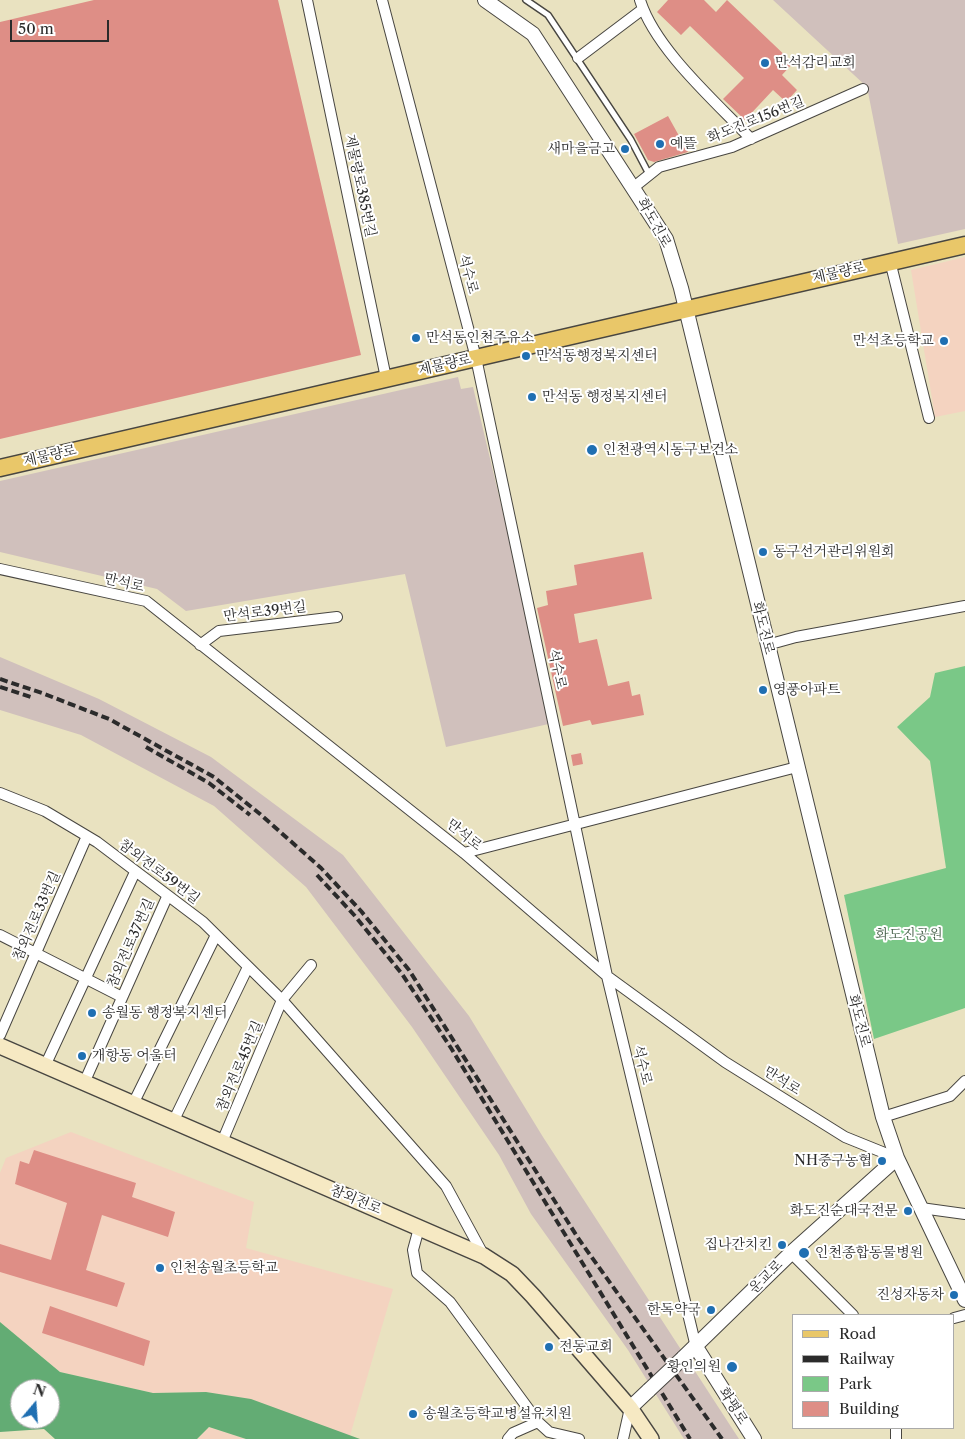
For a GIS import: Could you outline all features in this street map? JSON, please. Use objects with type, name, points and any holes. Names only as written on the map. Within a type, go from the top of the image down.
[{"type":"main road","name":"제물량로","points":[[0,468],[965,245]]},
{"type":"main road","name":"참외전로","points":[[0,1046],[484,1256],[512,1274],[533,1296],[630,1408],[650,1439]]},
{"type":"street","name":"제물량로385번길","points":[[307,0],[386,378]]},
{"type":"street","name":"석수로","points":[[382,0],[476,358],[607,976],[696,1347]]},
{"type":"street","name":"화도진로","points":[[485,0],[534,34],[634,187],[666,240],[686,309],[883,1117],[897,1158],[965,1300]]},
{"type":"street","points":[[578,58],[641,5],[667,49],[751,140]]},
{"type":"street","name":"화도진로156번길","points":[[634,187],[659,168],[751,140],[863,89]]},
{"type":"street","points":[[890,261],[929,418]]},
{"type":"street","name":"만석로","points":[[0,570],[146,601],[464,853],[607,976],[749,1077],[845,1137],[897,1158]]},
{"type":"street","points":[[767,645],[796,637],[965,606]]},
{"type":"street","name":"만석로39번길","points":[[200,645],[219,631],[337,616]]},
{"type":"street","points":[[464,853],[798,767]]},
{"type":"street","name":"참외전로59번길","points":[[0,794],[45,812],[88,836],[167,897],[203,922],[282,1000],[446,1186],[484,1256]]},
{"type":"street","name":"참외전로33번길","points":[[0,1035],[88,836]]},
{"type":"street","points":[[45,1066],[135,872]]},
{"type":"street","name":"참외전로37번길","points":[[84,1083],[167,897]]},
{"type":"street","points":[[0,935],[122,997]]},
{"type":"street","points":[[133,1104],[216,935]]},
{"type":"street","points":[[174,1122],[248,966]]},
{"type":"street","points":[[282,1000],[311,966]]},
{"type":"street","name":"참외전로45번길","points":[[222,1142],[282,1000]]},
{"type":"street","points":[[883,1117],[950,1096],[965,1081]]},
{"type":"street","name":"운교로","points":[[630,1408],[696,1347],[791,1253],[897,1158]]},
{"type":"street","points":[[921,1208],[965,1214]]},
{"type":"street","points":[[419,1228],[413,1250],[417,1273],[450,1302],[538,1422],[549,1432],[578,1439]]},
{"type":"street","points":[[791,1253],[852,1314]]},
{"type":"street","name":"화평로","points":[[696,1347],[754,1439]]},
{"type":"street","points":[[623,1439],[630,1408]]},
{"type":"street","points":[[508,1439],[514,1433],[538,1422]]},
{"type":"lane","points":[[526,0],[548,16],[578,58],[630,140],[650,176]]},
{"type":"shaded area","points":[[773,0],[965,0],[965,229],[898,244],[867,87]]},
{"type":"shaded area","name":"만석초등학교","points":[[965,257],[965,411],[935,417],[911,270]]},
{"type":"shaded area","points":[[458,377],[461,389],[473,387],[553,723],[446,747],[405,574],[186,611],[157,589],[0,552],[0,481]]},
{"type":"shaded area","points":[[0,657],[99,699],[211,757],[343,855],[469,1016],[543,1137],[739,1439],[684,1439],[628,1350],[531,1214],[499,1155],[412,1027],[306,887],[214,806],[81,735],[0,710]]},
{"type":"shaded area","name":"인천송월초등학교","points":[[71,1132],[254,1202],[246,1248],[393,1289],[349,1439],[207,1392],[153,1393],[60,1372],[0,1322],[0,1173],[6,1158]]},
{"type":"shaded area","points":[[209,1427],[246,1439],[197,1439]]},
{"type":"green space","name":"화도진공원","points":[[965,666],[965,1008],[874,1039],[844,895],[946,868],[930,761],[897,727],[930,697],[935,673]]},
{"type":"green space","points":[[0,1322],[60,1372],[153,1393],[206,1392],[251,1399],[360,1439],[246,1439],[209,1427],[197,1439],[55,1439],[44,1429],[0,1432]]},
{"type":"building","points":[[94,0],[278,0],[361,355],[0,439],[0,22]]},
{"type":"building","points":[[668,0],[704,0],[716,12],[727,0],[793,63],[782,75],[797,90],[786,102],[773,90],[745,120],[723,99],[744,78],[690,26],[681,35],[657,12]]},
{"type":"building","points":[[668,116],[688,152],[654,162],[648,160],[634,134]]},
{"type":"building","points":[[643,552],[652,599],[574,614],[579,643],[597,639],[608,686],[629,681],[632,696],[640,694],[644,715],[592,725],[590,720],[563,726],[537,608],[548,605],[546,591],[577,585],[574,565]]},
{"type":"building","points":[[581,753],[583,764],[573,766],[571,755]]},
{"type":"building","points":[[34,1150],[136,1183],[132,1197],[175,1212],[168,1237],[102,1215],[86,1270],[125,1283],[117,1307],[0,1272],[0,1244],[51,1260],[67,1203],[15,1184],[20,1161],[29,1164]]},
{"type":"building","points":[[50,1306],[150,1341],[144,1366],[42,1333]]},
{"type":"railway","points":[[0,679],[109,719],[214,777],[260,814],[321,868],[361,911],[409,970],[578,1238],[722,1439]]},
{"type":"railway","points":[[0,687],[31,697]]},
{"type":"railway","points":[[146,747],[209,783],[250,815]]},
{"type":"railway","points":[[317,875],[355,916],[402,974],[451,1048],[690,1439]]},
{"type":"place","name":"만석감리교회","points":[[765,63]]},
{"type":"place","name":"예뜰","points":[[660,144]]},
{"type":"place","name":"새마을금고","points":[[625,149]]},
{"type":"place","name":"만석동인천주유소","points":[[416,338]]},
{"type":"place","name":"만석초등학교","points":[[944,341]]},
{"type":"place","name":"만석동행정복지센터","points":[[526,356]]},
{"type":"place","name":"만석동 행정복지센터","points":[[532,397]]},
{"type":"place","name":"인천광역시동구보건소","points":[[592,450]]},
{"type":"place","name":"동구선거관리위원회","points":[[763,552]]},
{"type":"place","name":"영풍아파트","points":[[763,690]]},
{"type":"place","name":"송월동 행정복지센터","points":[[92,1013]]},
{"type":"place","name":"개항동 어울터","points":[[82,1056]]},
{"type":"place","name":"NH중구농협","points":[[882,1161]]},
{"type":"place","name":"화도진순대국전문","points":[[908,1211]]},
{"type":"place","name":"집나간치킨","points":[[782,1245]]},
{"type":"place","name":"인천종합동물병원","points":[[804,1253]]},
{"type":"place","name":"인천송월초등학교","points":[[160,1268]]},
{"type":"place","name":"진성자동차","points":[[954,1295]]},
{"type":"place","name":"한독약국","points":[[711,1310]]},
{"type":"place","name":"전동교회","points":[[549,1347]]},
{"type":"place","name":"황인의원","points":[[732,1367]]},
{"type":"place","name":"송월초등학교병설유치원","points":[[413,1414]]}]
